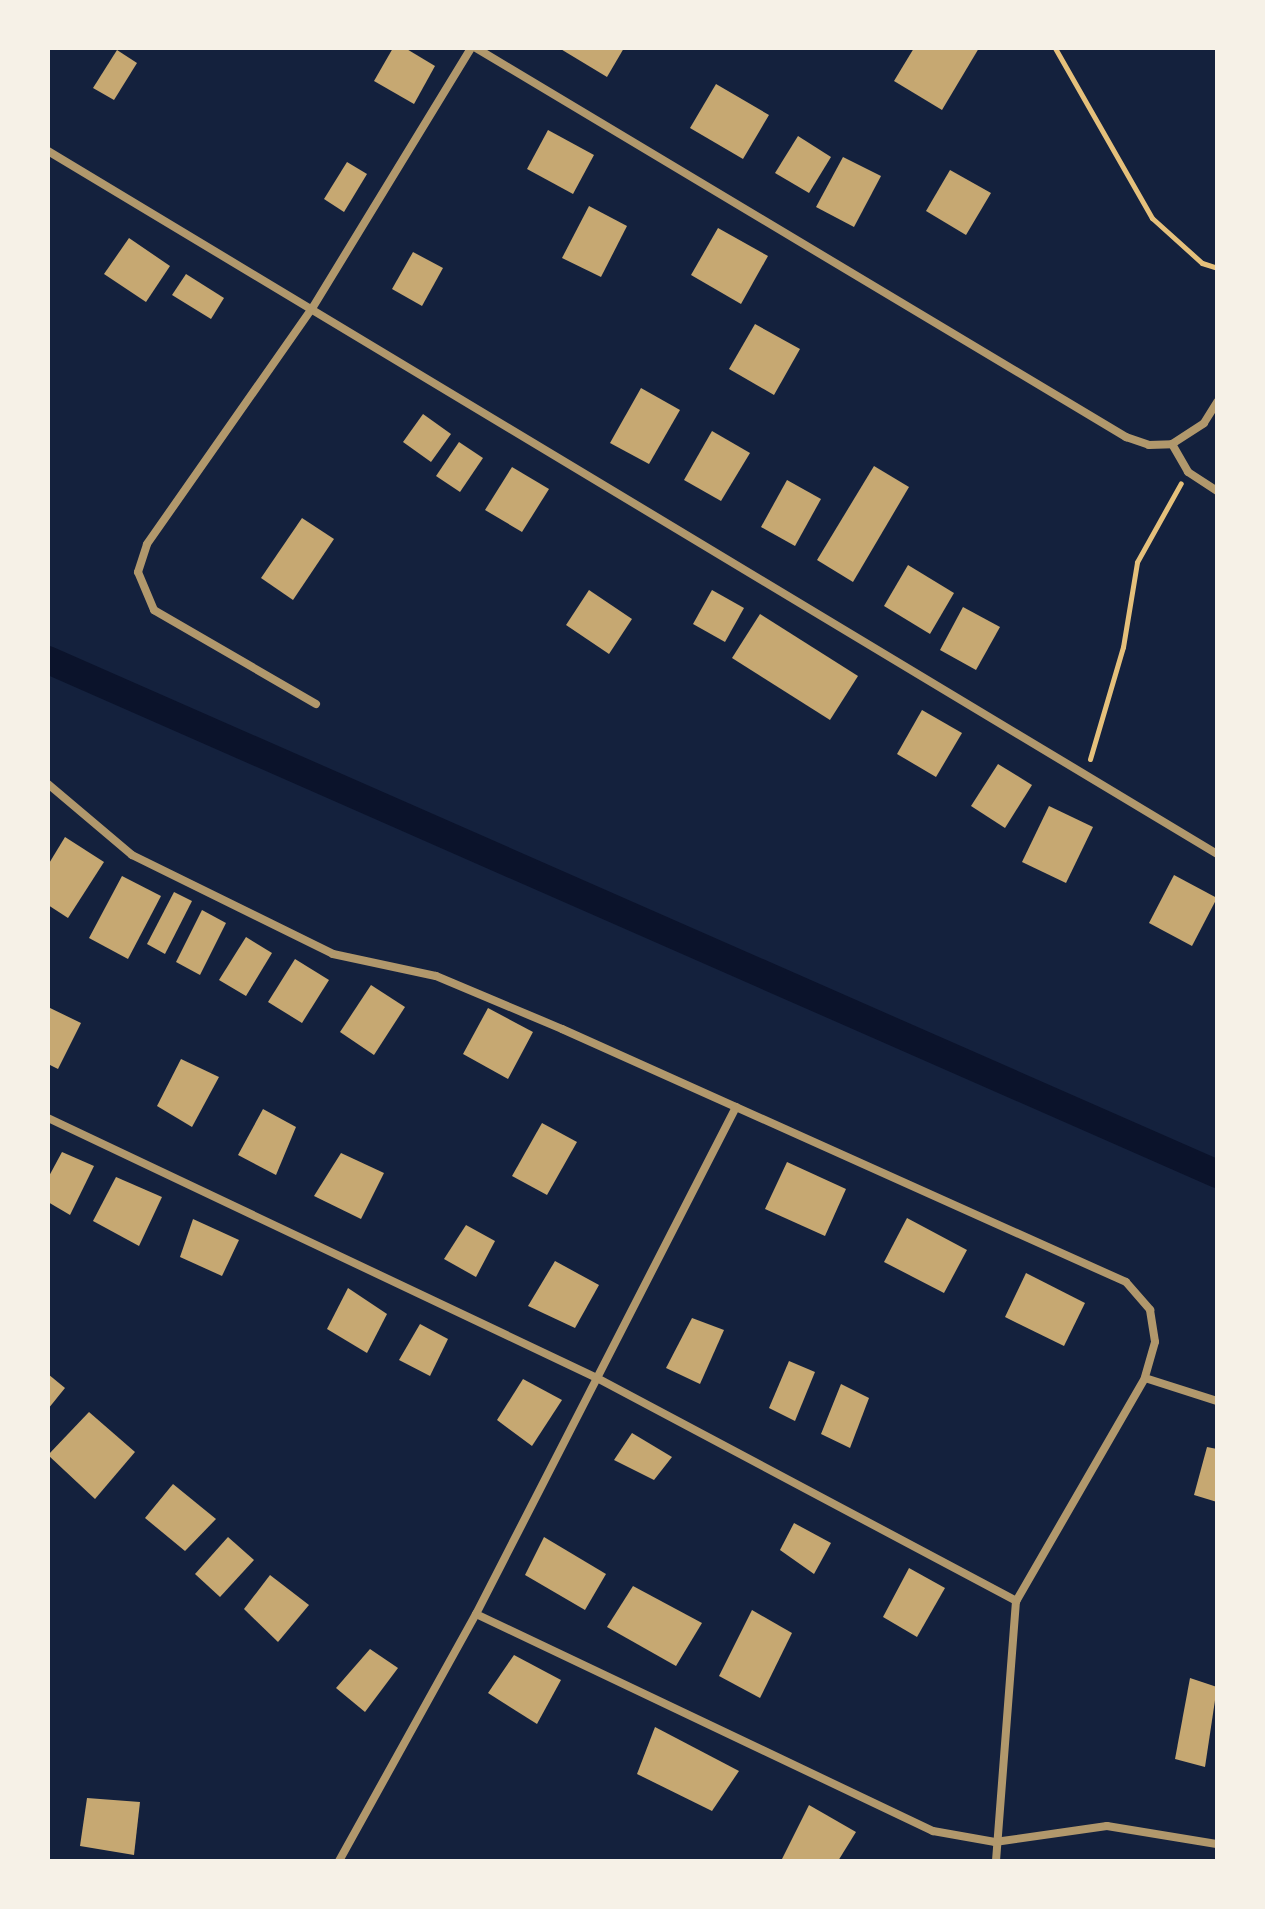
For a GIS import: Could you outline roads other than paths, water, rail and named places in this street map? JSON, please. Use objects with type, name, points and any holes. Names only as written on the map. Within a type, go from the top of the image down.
[{"type":"street","points":[[316,704],[154,610],[138,572],[147,544],[313,307],[474,48],[1126,437],[1149,445],[1172,444],[1204,423],[1217,402]]},
{"type":"street","points":[[48,151],[313,307],[1217,854]]},
{"type":"street","points":[[1172,444],[1188,472],[1217,491]]},
{"type":"street","points":[[48,784],[132,855],[333,954],[436,976],[1126,1282],[1150,1310],[1155,1342],[1145,1378],[1016,1601],[995,1842],[996,1861]]},
{"type":"street","points":[[339,1861],[476,1614],[736,1107]]},
{"type":"street","points":[[48,1118],[597,1378],[1016,1601]]},
{"type":"street","points":[[1145,1378],[1217,1401]]},
{"type":"street","points":[[476,1614],[933,1831],[995,1842],[1107,1826],[1217,1844]]},
{"type":"waterway","points":[[48,660],[1217,1174]]}]
